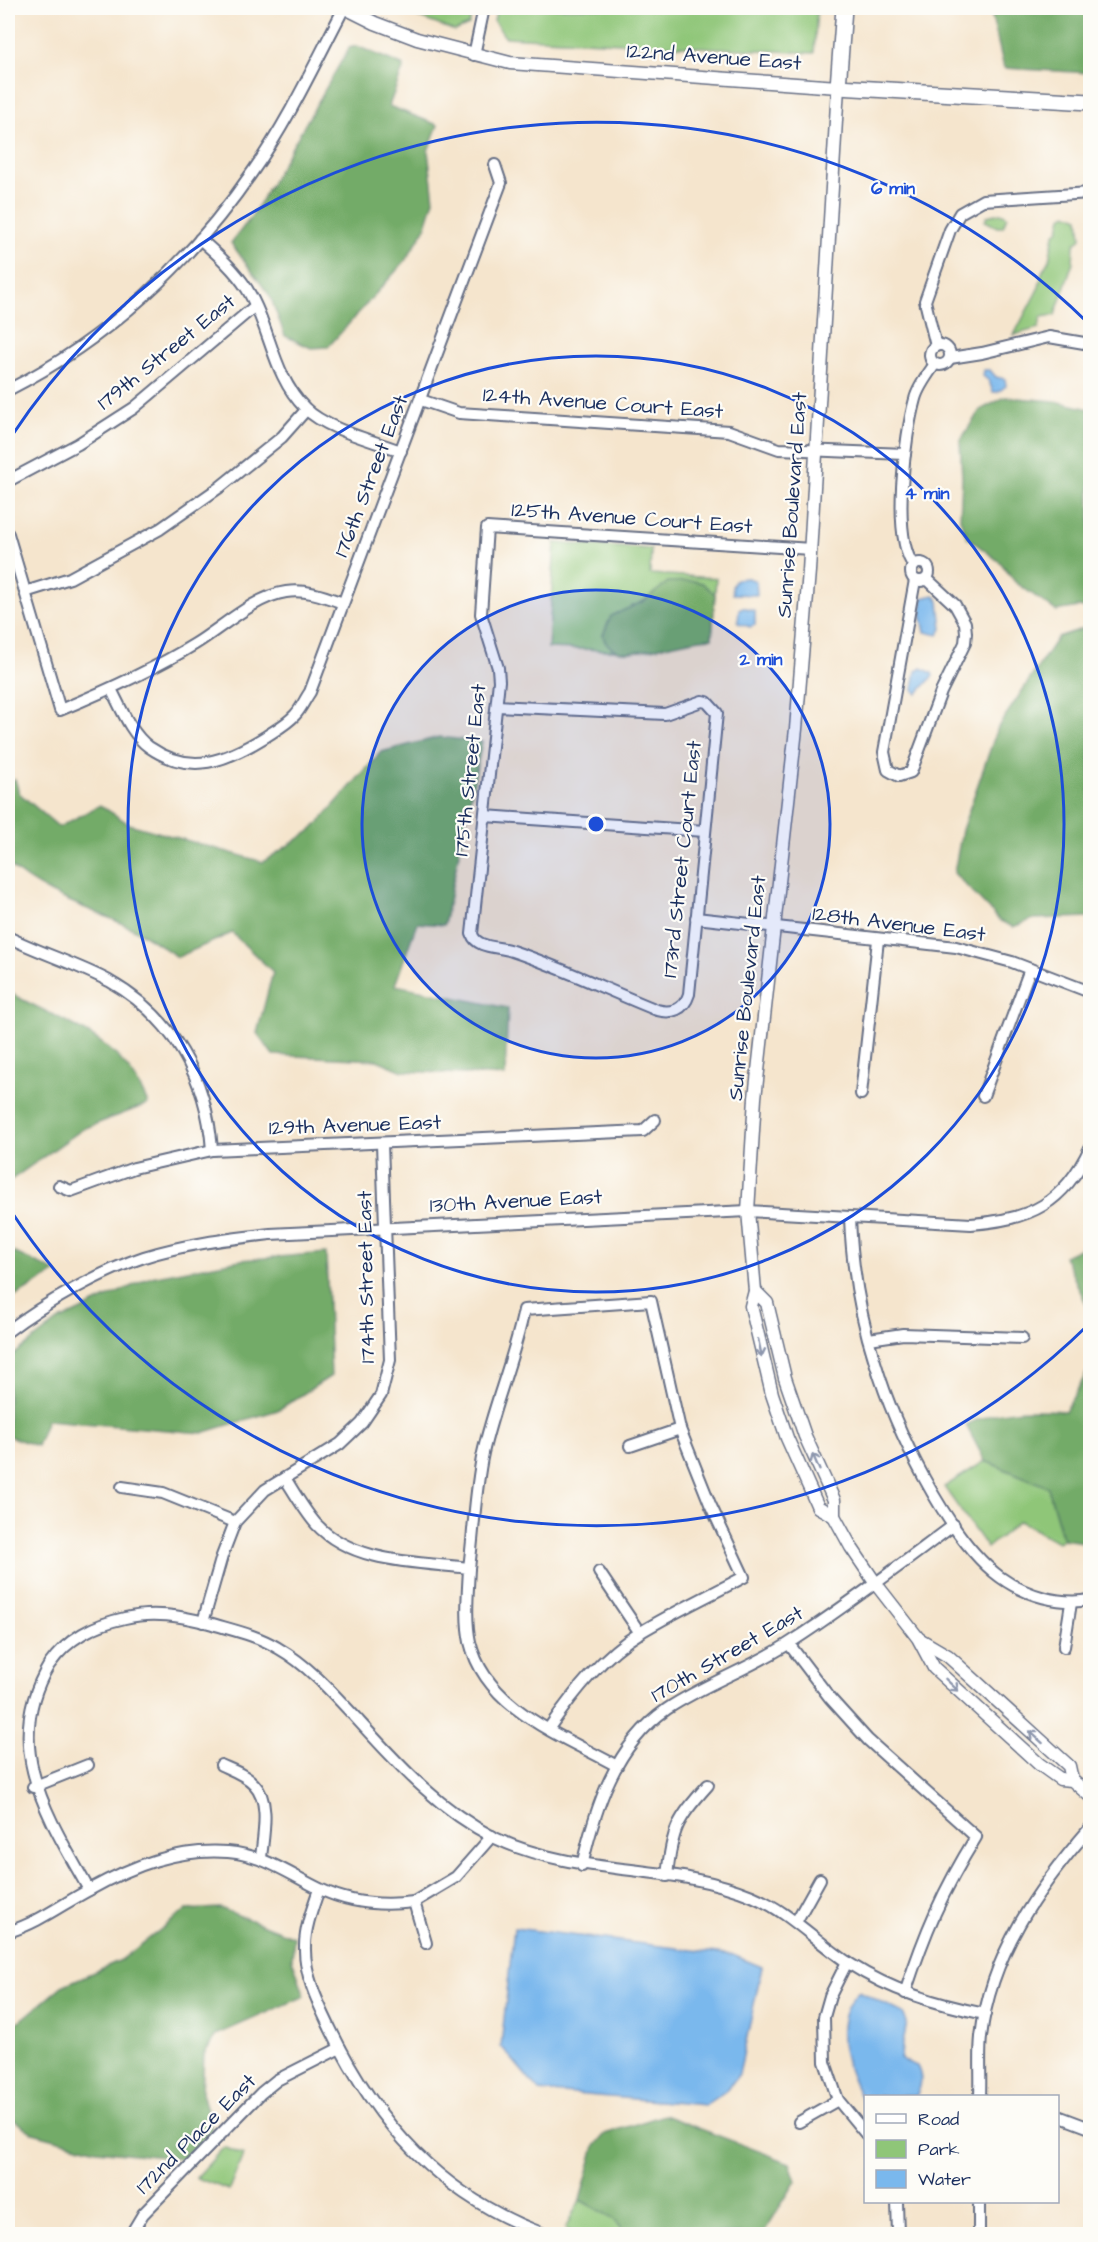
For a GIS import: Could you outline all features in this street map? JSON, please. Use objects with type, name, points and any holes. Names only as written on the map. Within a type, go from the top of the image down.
[{"type":"main road","name":"Sunrise Boulevard East","points":[[838,87],[844,8]]},
{"type":"main road","name":"122nd Avenue East","points":[[838,87],[1090,102]]},
{"type":"street","name":"122nd Avenue East","points":[[344,8],[398,32],[474,55],[552,67],[838,87]]},
{"type":"street","points":[[8,390],[65,357],[122,315],[155,287],[200,240],[228,207],[277,134],[344,8]]},
{"type":"street","points":[[474,55],[484,8]]},
{"type":"street","name":"Sunrise Boulevard East","points":[[838,87],[811,549],[796,729],[755,1098],[748,1211],[755,1291],[751,1306],[762,1358],[783,1427],[818,1507],[834,1516],[876,1584],[918,1638]]},
{"type":"street","name":"176th Street East","points":[[111,689],[128,722],[148,746],[174,759],[194,764],[220,761],[242,750],[295,716],[310,692],[501,183],[495,165]]},
{"type":"street","points":[[935,364],[930,356],[936,346],[925,302],[950,230],[960,213],[983,200],[1090,193]]},
{"type":"street","points":[[200,240],[232,269],[248,290],[282,378],[306,410],[332,425],[401,451]]},
{"type":"street","name":"179th Street East","points":[[8,481],[78,444],[134,408],[255,306]]},
{"type":"street","points":[[935,364],[944,364],[950,358],[1049,337],[1090,344]]},
{"type":"street","points":[[936,346],[942,345],[948,348],[950,358]]},
{"type":"street","points":[[914,566],[908,558],[901,534],[904,454],[915,399],[935,364]]},
{"type":"street","name":"124th Avenue Court East","points":[[421,399],[459,413],[729,431],[779,449],[904,454]]},
{"type":"street","points":[[25,592],[70,578],[160,529],[220,487],[282,437],[306,410]]},
{"type":"street","name":"125th Avenue Court East","points":[[487,528],[811,549]]},
{"type":"street","name":"175th Street East","points":[[487,528],[481,614],[498,668],[497,706],[472,934],[478,944],[511,950],[657,1010],[666,1013],[681,1008]]},
{"type":"street","points":[[8,534],[60,710],[111,689],[194,645],[269,596],[287,591],[313,592],[343,603]]},
{"type":"street","points":[[914,566],[911,573],[921,580],[955,605],[961,614],[965,623],[964,643],[941,692],[911,772],[899,776],[888,770],[884,752],[921,580],[929,573],[928,567],[923,564],[914,566]]},
{"type":"street","name":"173rd Street Court East","points":[[497,706],[665,714],[702,701],[707,702],[717,713],[689,994],[681,1008]]},
{"type":"street","points":[[485,816],[705,831]]},
{"type":"street","name":"128th Avenue East","points":[[696,918],[956,947],[1030,969],[1090,992]]},
{"type":"street","points":[[8,937],[108,981],[149,1008],[178,1041],[188,1058],[210,1124],[212,1150]]},
{"type":"street","points":[[861,1094],[878,940]]},
{"type":"street","points":[[983,1096],[1030,969]]},
{"type":"street","name":"129th Avenue East","points":[[59,1186],[70,1191],[134,1168],[212,1150],[643,1131],[655,1120]]},
{"type":"street","name":"174th Street East","points":[[203,1622],[222,1556],[235,1522],[265,1490],[340,1444],[362,1423],[381,1395],[390,1360],[382,1144]]},
{"type":"street","name":"130th Avenue East","points":[[8,1331],[74,1290],[143,1257],[224,1239],[386,1226],[748,1211],[971,1224],[998,1222],[1016,1218],[1045,1205],[1073,1180],[1090,1148]]},
{"type":"street","points":[[850,1218],[858,1297],[882,1387],[928,1485],[954,1525],[977,1554],[1001,1578],[1024,1591],[1071,1604],[1090,1600]]},
{"type":"street","name":"Sunrise Boulevard East","points":[[755,1291],[767,1303],[785,1378],[805,1436],[834,1500],[834,1516]]},
{"type":"street","points":[[549,1728],[570,1696],[602,1663],[640,1632],[744,1577],[710,1504],[680,1429],[651,1301],[524,1310],[516,1352],[501,1389],[483,1454],[469,1568],[467,1620],[471,1643],[479,1667],[507,1701],[549,1728],[617,1766]]},
{"type":"street","points":[[869,1339],[903,1334],[1022,1338]]},
{"type":"street","points":[[630,1446],[680,1429]]},
{"type":"street","points":[[285,1478],[318,1526],[337,1541],[362,1551],[399,1560],[469,1568]]},
{"type":"street","points":[[122,1487],[163,1493],[235,1522]]},
{"type":"street","name":"170th Street East","points":[[582,1866],[598,1806],[617,1766],[648,1724],[668,1709],[789,1644],[876,1584],[954,1525]]},
{"type":"street","points":[[599,1572],[640,1632]]},
{"type":"street","points":[[1064,1647],[1071,1604]]},
{"type":"street","points":[[89,1890],[33,1788],[26,1759],[28,1711],[37,1685],[58,1653],[77,1635],[104,1622],[144,1613],[172,1614],[247,1634],[277,1647],[311,1671],[410,1777],[439,1802],[492,1836],[538,1855],[582,1866],[718,1884],[754,1897],[796,1922],[847,1962],[878,1982],[936,2004],[985,2014]]},
{"type":"street","points":[[918,1638],[948,1656],[1069,1766],[1066,1780]]},
{"type":"street","points":[[918,1638],[934,1668],[1066,1780],[1090,1796]]},
{"type":"street","points":[[789,1644],[830,1698],[868,1740],[976,1837],[947,1883],[926,1928],[905,1993]]},
{"type":"street","points":[[33,1788],[88,1765]]},
{"type":"street","points":[[221,1765],[248,1779],[259,1791],[264,1825],[261,1858]]},
{"type":"street","points":[[667,1876],[675,1828],[682,1815],[708,1785]]},
{"type":"street","points":[[980,2095],[981,2037],[998,1966],[1021,1921],[1065,1858],[1090,1828]]},
{"type":"street","points":[[8,1932],[30,1926],[89,1890],[143,1863],[181,1853],[228,1852],[261,1858],[319,1889],[344,1899],[370,1903],[414,1902],[456,1877],[492,1836]]},
{"type":"street","points":[[796,1922],[820,1879]]},
{"type":"street","points":[[319,1889],[309,1919],[305,1947],[309,1978],[340,2048],[373,2105],[432,2169],[474,2201],[518,2225],[544,2235]]},
{"type":"street","points":[[414,1902],[426,1943]]},
{"type":"street","points":[[847,1962],[830,1996],[824,2017],[825,2062],[838,2100],[864,2132]]},
{"type":"street","name":"172nd Place East","points":[[131,2235],[143,2214],[261,2093],[277,2080],[340,2048]]},
{"type":"street","points":[[799,2122],[838,2100]]},
{"type":"street","points":[[1059,2116],[1090,2128]]},
{"type":"street","points":[[897,2203],[898,2235]]},
{"type":"street","points":[[979,2203],[979,2235]]},
{"type":"green space","points":[[393,8],[473,8],[469,25],[455,31]]},
{"type":"green space","points":[[497,8],[817,8],[814,53],[505,37],[494,21]]},
{"type":"green space","points":[[990,8],[1090,8],[1090,73],[1004,68]]},
{"type":"green space","points":[[357,46],[404,66],[389,106],[438,125],[428,151],[434,200],[425,229],[405,261],[328,347],[311,348],[285,336],[270,296],[231,243],[254,213],[349,48]]},
{"type":"green space","points":[[1001,213],[1007,216],[1003,227],[997,227],[985,221],[987,216]]},
{"type":"green space","points":[[1067,213],[1079,218],[1081,238],[1074,245],[1073,262],[1055,315],[1041,317],[1039,328],[1014,335],[1039,287],[1042,272],[1049,260],[1054,235],[1059,229],[1062,217]]},
{"type":"green space","points":[[1005,397],[1055,401],[1090,409],[1090,610],[1079,607],[1056,611],[1015,582],[1001,563],[967,537],[960,519],[962,478],[960,441],[980,410]]},
{"type":"green space","points":[[555,543],[651,549],[650,574],[716,578],[712,638],[691,638],[638,651],[548,648]]},
{"type":"green space","points":[[668,582],[702,583],[715,594],[712,638],[636,652],[617,651],[605,642],[603,635],[611,616],[644,601]]},
{"type":"green space","points":[[1090,623],[1090,917],[1034,919],[1013,927],[1000,921],[954,873],[962,830],[998,727],[1058,637],[1082,629]]},
{"type":"green space","points":[[439,737],[482,742],[444,925],[417,923],[395,985],[508,1008],[505,1076],[403,1071],[377,1060],[273,1055],[257,1033],[273,972],[232,933],[178,957],[139,932],[55,895],[8,864],[8,784],[15,779],[19,793],[59,827],[100,805],[129,824],[263,862],[312,830],[381,752]]},
{"type":"green space","points":[[8,992],[71,1024],[108,1048],[137,1081],[148,1104],[83,1129],[8,1182]]},
{"type":"green space","points":[[1090,1244],[1090,1312],[1064,1256]]},
{"type":"green space","points":[[8,1246],[9,1250],[56,1272],[8,1301]]},
{"type":"green space","points":[[326,1253],[331,1376],[278,1410],[202,1433],[47,1420],[37,1446],[8,1436],[8,1359],[58,1321],[151,1277],[240,1260]]},
{"type":"green space","points":[[1090,1358],[1090,1543],[1063,1539],[1048,1487],[985,1461],[966,1425],[990,1415],[1014,1411],[1065,1411],[1087,1373]]},
{"type":"green space","points":[[985,1461],[1048,1487],[1063,1539],[1058,1542],[1019,1521],[987,1548],[944,1487]]},
{"type":"green space","points":[[220,1908],[294,1937],[292,1959],[305,1996],[216,2035],[204,2054],[202,2092],[212,2130],[182,2159],[97,2150],[33,2133],[8,2116],[8,2028],[24,2018],[62,1986],[121,1960],[186,1910]]},
{"type":"green space","points":[[664,2115],[790,2163],[796,2181],[763,2234],[626,2234],[613,2218],[580,2200],[595,2146],[605,2134]]},
{"type":"green space","points":[[224,2147],[243,2155],[229,2190],[196,2178]]},
{"type":"green space","points":[[580,2200],[613,2218],[626,2234],[579,2234],[565,2229]]},
{"type":"water","points":[[984,370],[990,370],[996,377],[1005,379],[1006,386],[998,392],[993,392],[989,381],[983,376]]},
{"type":"water","points":[[748,578],[756,581],[757,595],[733,594],[732,587],[736,579]]},
{"type":"water","points":[[934,595],[939,601],[942,629],[938,635],[925,632],[921,614],[922,598]]},
{"type":"water","points":[[743,607],[755,611],[755,625],[750,627],[738,623],[739,609]]},
{"type":"water","points":[[922,668],[932,673],[933,676],[917,694],[913,689],[916,671]]},
{"type":"water","points":[[514,1928],[733,1955],[762,1967],[739,2074],[727,2090],[705,2105],[539,2091],[501,2046]]},
{"type":"water","points":[[859,1991],[903,2013],[907,2022],[900,2059],[917,2066],[919,2070],[921,2081],[917,2095],[864,2095],[864,2101],[862,2100],[850,2074],[842,2044],[844,2016]]}]
